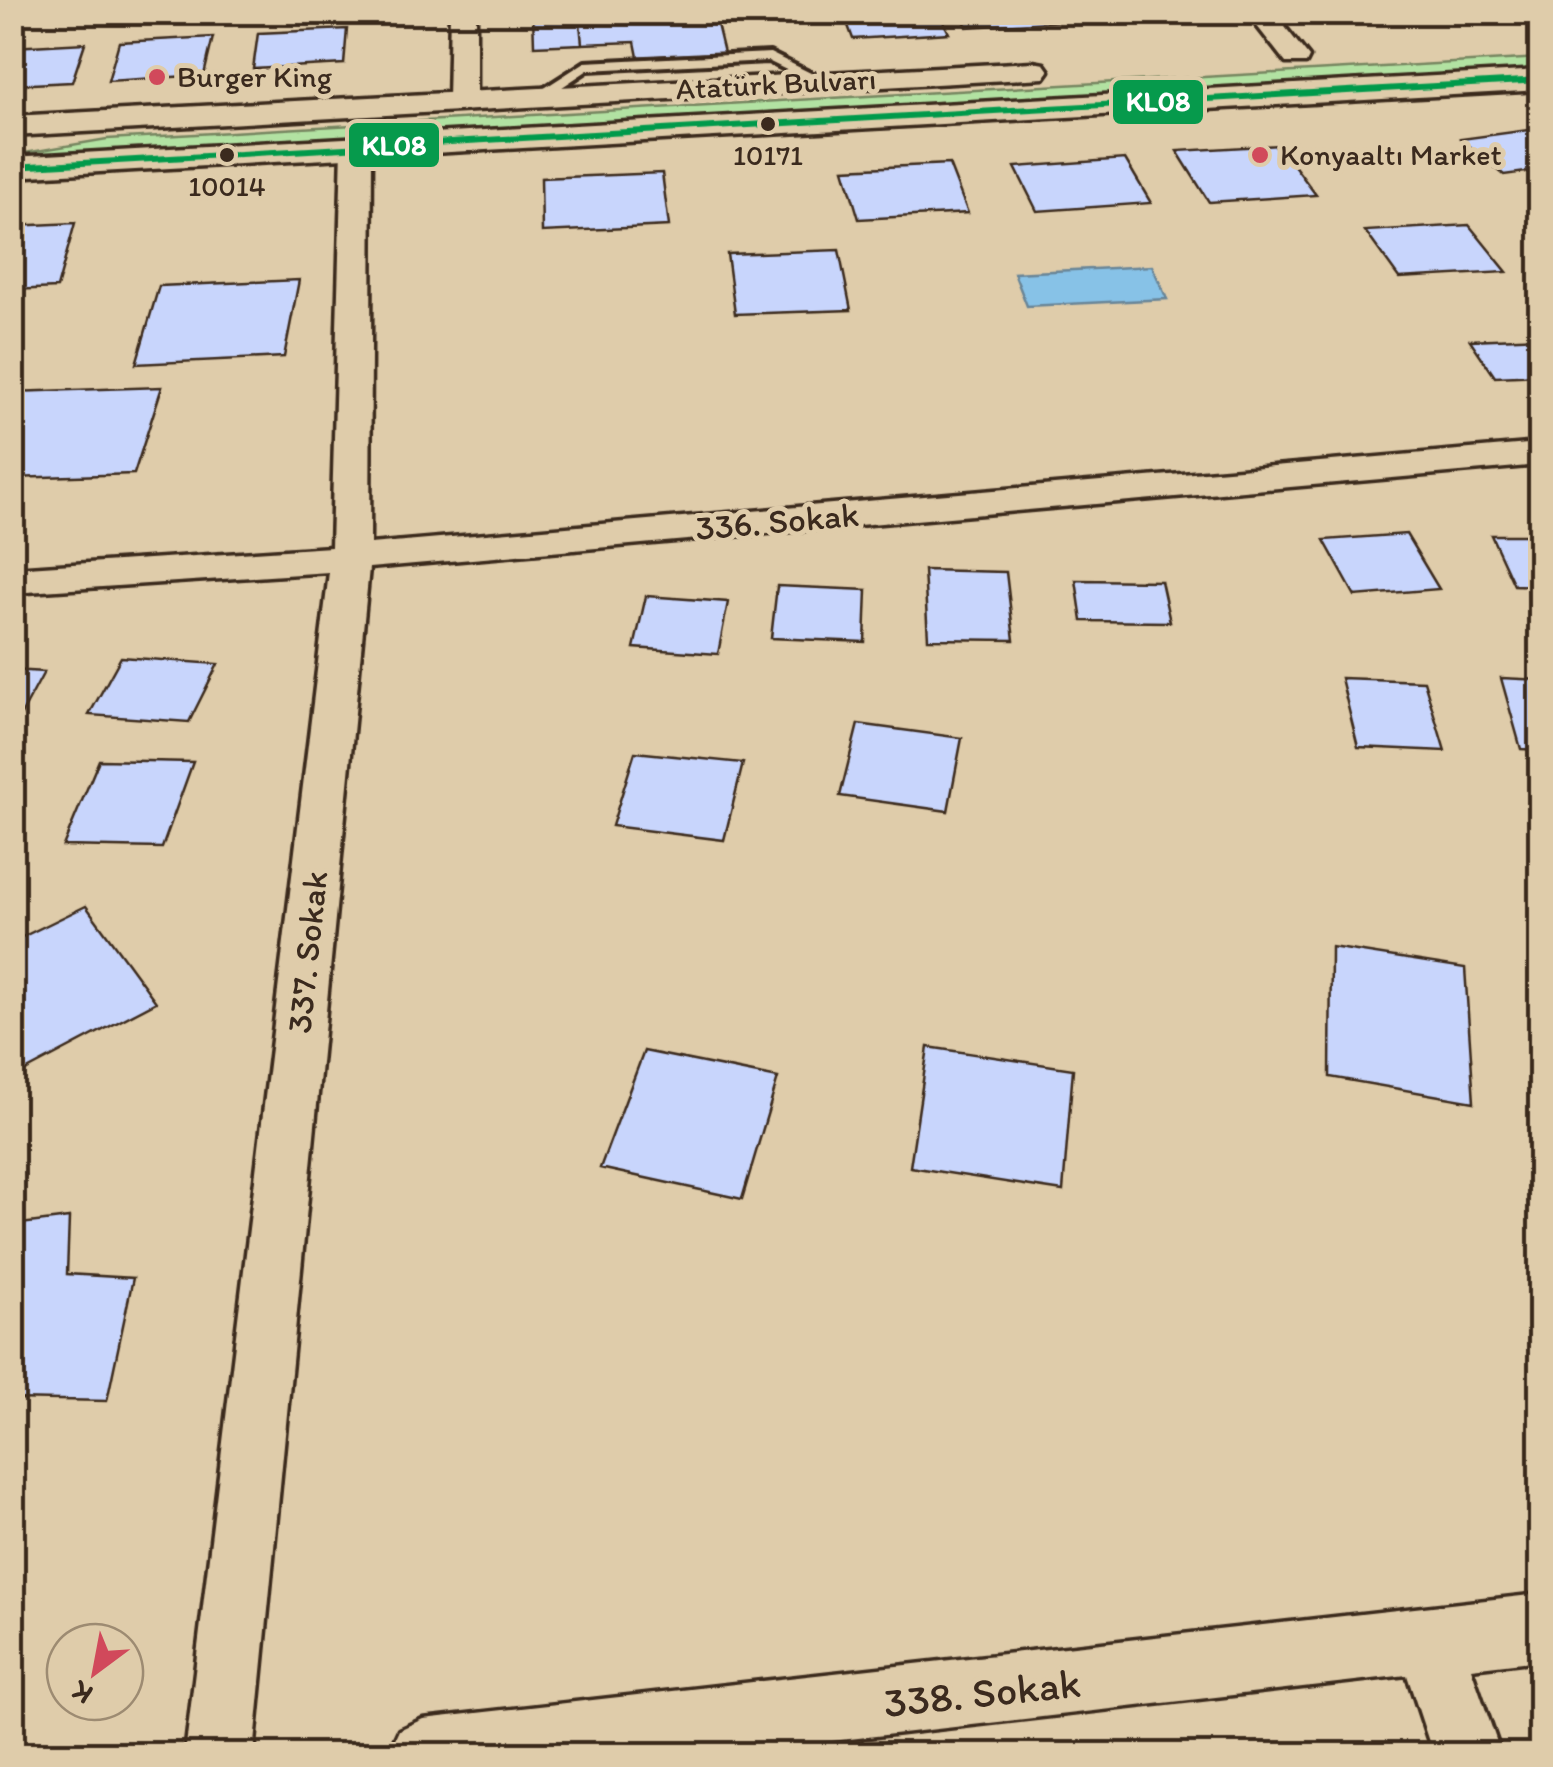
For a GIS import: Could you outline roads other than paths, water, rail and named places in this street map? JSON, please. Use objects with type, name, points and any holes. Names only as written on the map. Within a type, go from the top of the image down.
[{"type":"main road","points":[[1256,59],[1334,55]]},
{"type":"main road","name":"Atatürk Bulvarı","points":[[12,126],[1058,70]]},
{"type":"main road","name":"Atatürk Bulvarı","points":[[12,167],[1540,80]]},
{"type":"main road","points":[[12,142],[169,117]]},
{"type":"street","points":[[462,100],[463,12]]},
{"type":"street","points":[[1259,12],[1296,57]]},
{"type":"street","name":"337. Sokak","points":[[219,1754],[350,558],[357,148]]},
{"type":"street","name":"336. Sokak","points":[[12,581],[350,558],[1540,454]]},
{"type":"street","name":"338. Sokak","points":[[423,1754],[1540,1627]]},
{"type":"street","points":[[1430,1642],[1467,1754]]},
{"type":"water","points":[[1152,266],[1167,299],[1027,306],[1014,273]]},
{"type":"place","name":"Burger King","points":[[157,77]]},
{"type":"place","name":"10171","points":[[768,124]]},
{"type":"place","name":"10014","points":[[227,155]]},
{"type":"place","name":"Konyaaltı Market","points":[[1260,155]]}]
